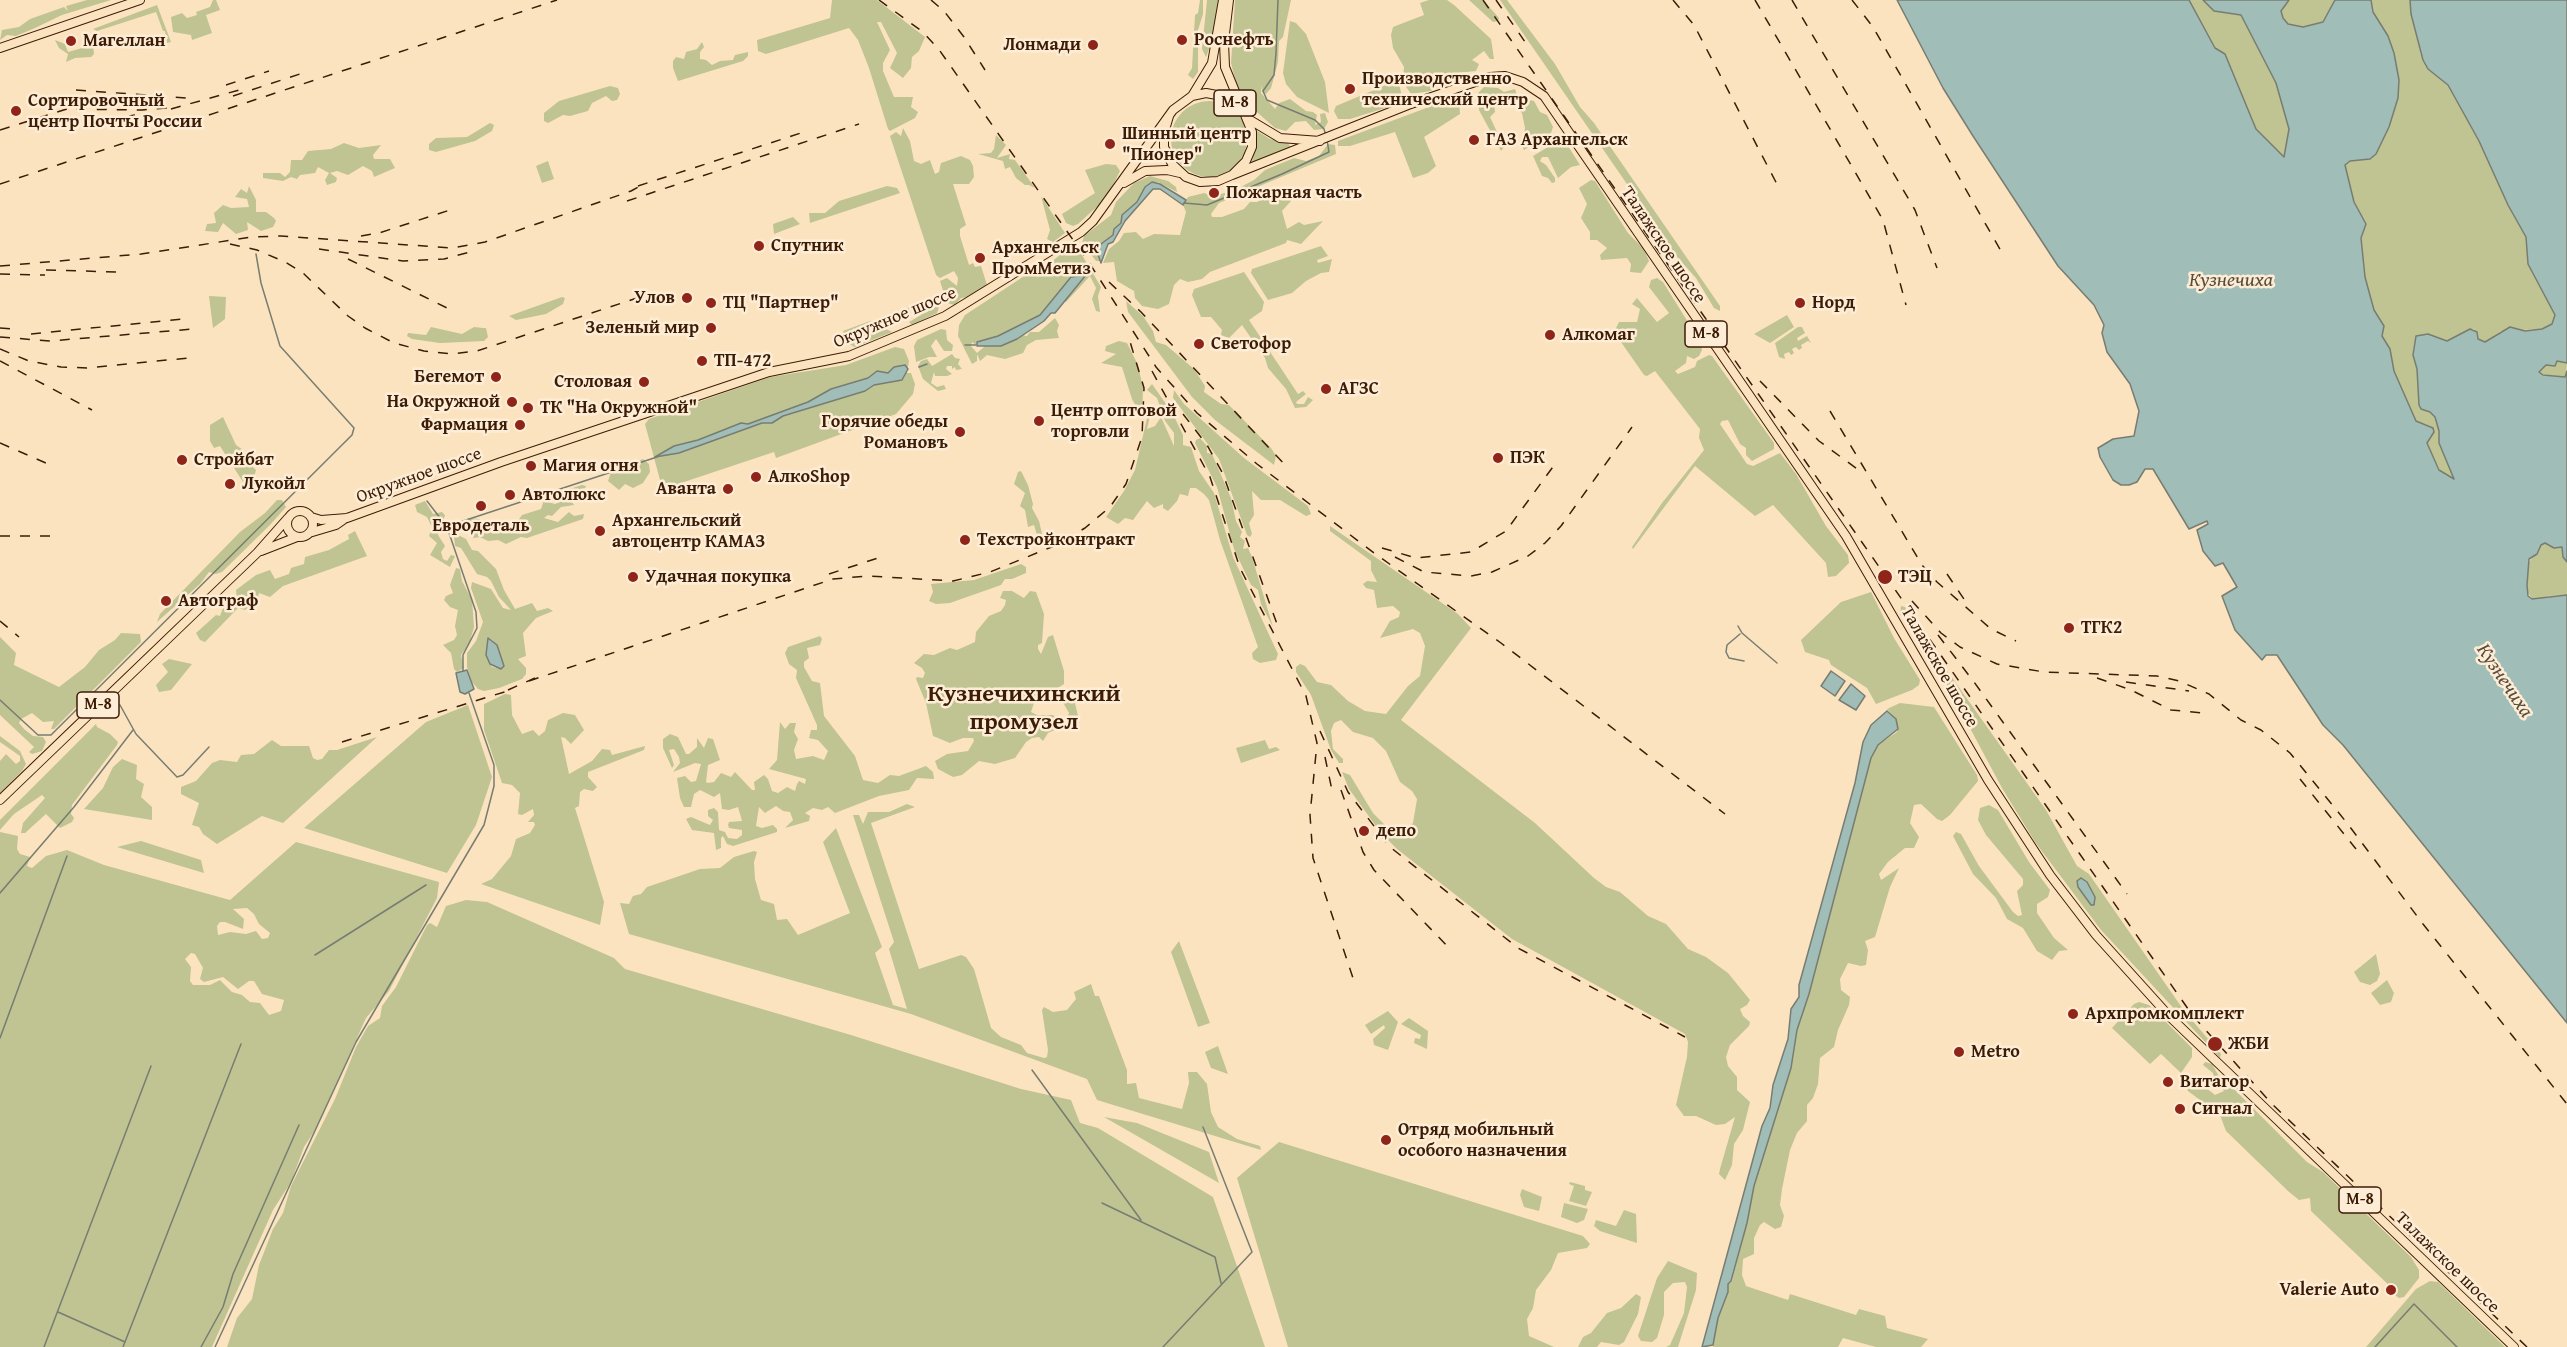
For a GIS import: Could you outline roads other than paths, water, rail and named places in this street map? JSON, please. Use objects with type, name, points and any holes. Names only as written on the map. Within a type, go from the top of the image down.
[{"type":"main road","points":[[0,48],[140,0]]},
{"type":"main road","points":[[1192,96],[1212,63],[1222,0]]},
{"type":"main road","points":[[1229,0],[1224,42],[1225,67],[1245,113]]},
{"type":"main road","name":"Талажское шоссе","points":[[1325,140],[1408,105],[1490,77],[1505,76],[1524,82],[1544,96],[1840,527],[1988,780],[2050,875],[2089,926],[2170,1017],[2514,1347]]},
{"type":"main road","name":"М-8","points":[[1116,190],[1169,116],[1180,103],[1192,96],[1206,93],[1222,96],[1245,113],[1257,126],[1280,138],[1325,140]]},
{"type":"main road","name":"М-8","points":[[1232,176],[1244,165],[1252,147],[1252,132],[1245,113]]},
{"type":"main road","points":[[1169,116],[1164,133],[1164,147],[1172,164],[1181,174]]},
{"type":"main road","name":"М-8","points":[[1116,190],[1145,171],[1167,170],[1206,183],[1232,176],[1325,140]]},
{"type":"main road","name":"Окружное шоссе","points":[[309,533],[336,525],[347,518],[501,462],[769,372],[835,361],[945,316],[1072,239],[1093,220],[1116,190]]},
{"type":"main road","points":[[299,511],[311,517],[313,525],[309,533],[257,553],[288,518],[299,511]]},
{"type":"main road","name":"Окружное шоссе","points":[[311,517],[321,520],[347,518]]},
{"type":"main road","points":[[288,518],[287,529],[298,537]]},
{"type":"main road","name":"М-8","points":[[0,800],[246,561],[257,553]]},
{"type":"water","name":"Кузнечиха","points":[[1897,0],[2189,0],[2215,48],[2225,54],[2256,129],[2284,157],[2289,129],[2276,83],[2241,15],[2214,11],[2203,0],[2289,0],[2281,11],[2283,18],[2288,24],[2303,27],[2323,22],[2335,0],[2371,0],[2373,12],[2388,36],[2394,53],[2399,80],[2398,98],[2389,127],[2376,154],[2370,159],[2350,161],[2345,165],[2354,202],[2366,224],[2361,238],[2365,277],[2374,310],[2384,326],[2382,336],[2390,349],[2394,371],[2416,421],[2433,428],[2434,432],[2427,443],[2439,470],[2454,479],[2439,443],[2439,431],[2435,417],[2430,412],[2421,409],[2419,405],[2417,369],[2413,355],[2416,336],[2428,334],[2447,341],[2470,329],[2477,332],[2478,339],[2485,342],[2510,327],[2525,331],[2542,329],[2552,324],[2555,315],[2528,264],[2526,237],[2508,205],[2479,141],[2448,85],[2428,69],[2423,60],[2411,14],[2410,0],[2567,0],[2567,363],[2557,361],[2555,366],[2546,365],[2539,372],[2543,375],[2565,377],[2567,371],[2567,562],[2563,557],[2562,547],[2554,548],[2545,543],[2541,545],[2537,554],[2529,559],[2527,585],[2528,596],[2532,599],[2567,595],[2567,1023],[2343,745],[2323,725],[2277,655],[2266,655],[2262,660],[2235,630],[2222,596],[2237,587],[2223,563],[2215,566],[2203,551],[2197,530],[2208,524],[2207,521],[2189,529],[2153,469],[2145,469],[2137,482],[2129,485],[2121,485],[2113,480],[2100,457],[2098,448],[2113,439],[2134,436],[2139,411],[2130,384],[2107,352],[2102,333],[2104,325],[2094,305],[2058,266],[1973,136],[1943,88]]},
{"type":"water","points":[[1152,182],[1160,184],[1186,200],[1183,205],[1160,189],[1153,189],[1125,221],[1113,242],[1108,244],[1101,263],[1097,252],[1101,244],[1113,235],[1114,229],[1121,223],[1122,215],[1137,202],[1145,187]]},
{"type":"water","points":[[1086,275],[1055,313],[1051,313],[1044,321],[1017,339],[1001,346],[977,346],[977,342],[998,336],[1040,315],[1071,277]]},
{"type":"water","points":[[905,365],[908,369],[902,380],[874,385],[865,391],[783,416],[772,423],[762,423],[679,453],[655,457],[674,446],[698,440],[741,423],[748,424],[808,402],[831,389],[868,378],[877,371],[888,373],[894,367]]},
{"type":"water","points":[[488,638],[497,645],[504,666],[501,669],[490,664],[486,655]]},
{"type":"water","points":[[467,670],[474,689],[465,694],[460,692],[456,673]]},
{"type":"water","points":[[1831,671],[1845,681],[1835,696],[1821,686]]},
{"type":"water","points":[[1851,684],[1865,696],[1856,710],[1839,700]]},
{"type":"water","points":[[1887,711],[1896,719],[1898,729],[1878,745],[1871,758],[1809,994],[1797,1030],[1791,1068],[1754,1186],[1747,1223],[1731,1281],[1728,1284],[1728,1292],[1718,1318],[1713,1345],[1702,1347],[1762,1126],[1770,1108],[1773,1085],[1788,1039],[1791,1009],[1799,997],[1799,985],[1855,783],[1863,742],[1871,725]]},
{"type":"water","points":[[2081,878],[2087,882],[2095,897],[2094,905],[2091,905],[2078,887],[2077,881]]},
{"type":"waterway","points":[[1278,0],[1274,75],[1263,91],[1267,100],[1315,120],[1324,129],[1326,136]]},
{"type":"waterway","points":[[1184,203],[1207,205],[1282,174],[1329,152],[1327,140]]},
{"type":"waterway","points":[[0,700],[38,735],[51,735],[352,435],[354,428],[280,346],[261,283],[256,254]]},
{"type":"waterway","points":[[1079,276],[1086,270]]},
{"type":"waterway","points":[[965,345],[976,345]]},
{"type":"waterway","points":[[919,367],[927,364]]},
{"type":"waterway","points":[[448,526],[657,457]]},
{"type":"waterway","points":[[427,501],[447,527],[476,612],[477,628],[463,655],[463,671]]},
{"type":"waterway","points":[[1738,626],[1742,633],[1777,663]]},
{"type":"waterway","points":[[1740,634],[1727,645],[1726,652],[1729,658],[1744,661]]},
{"type":"waterway","points":[[215,1347],[356,1042],[484,825],[494,786],[494,765],[469,693]]},
{"type":"waterway","points":[[120,705],[136,734],[177,777],[183,775],[209,747]]},
{"type":"waterway","points":[[0,893],[74,807],[133,730]]},
{"type":"waterway","points":[[0,1038],[67,856]]},
{"type":"waterway","points":[[315,955],[426,885]]},
{"type":"waterway","points":[[123,1347],[241,1044]]},
{"type":"waterway","points":[[44,1347],[151,1066]]},
{"type":"waterway","points":[[1032,1070],[1141,1220]]},
{"type":"waterway","points":[[201,1347],[223,1307],[233,1274],[299,1125]]},
{"type":"waterway","points":[[1163,1347],[1252,1252],[1203,1127]]},
{"type":"waterway","points":[[1102,1203],[1215,1257],[1221,1283]]},
{"type":"waterway","points":[[2375,1347],[2414,1304],[2457,1347]]},
{"type":"waterway","points":[[58,1312],[125,1342]]},
{"type":"railway","points":[[0,184],[557,0]]},
{"type":"railway","points":[[879,0],[923,32],[940,51],[1090,264],[1156,367],[1197,413],[1257,464],[1374,553],[1501,643],[1725,814]]},
{"type":"railway","points":[[931,0],[944,11],[985,70]]},
{"type":"railway","points":[[1483,0],[2193,1016],[2272,1104],[2527,1347]]},
{"type":"railway","points":[[1496,0],[1530,49]]},
{"type":"railway","points":[[1673,0],[1694,25],[1779,188]]},
{"type":"railway","points":[[1755,0],[1883,220],[1906,305]]},
{"type":"railway","points":[[1792,0],[1915,210],[1937,268]]},
{"type":"railway","points":[[1852,0],[1873,27],[2001,251]]},
{"type":"railway","points":[[226,85],[269,71]]},
{"type":"railway","points":[[233,96],[306,72]]},
{"type":"railway","points":[[76,90],[187,98]]},
{"type":"railway","points":[[171,109],[239,90]]},
{"type":"railway","points":[[71,98],[110,100]]},
{"type":"railway","points":[[0,130],[67,109],[142,110],[179,107]]},
{"type":"railway","points":[[70,126],[135,115]]},
{"type":"railway","points":[[627,201],[859,124]]},
{"type":"railway","points":[[638,186],[804,132]]},
{"type":"railway","points":[[0,266],[141,254],[252,237],[281,236],[452,248],[485,242],[631,191],[644,184]]},
{"type":"railway","points":[[361,236],[379,233],[450,210]]},
{"type":"railway","points":[[230,244],[257,250],[285,262],[303,273],[348,316],[365,328],[394,343],[424,351],[452,354],[477,351],[637,298]]},
{"type":"railway","points":[[319,249],[403,261],[444,259],[470,252]]},
{"type":"railway","points":[[348,259],[447,308]]},
{"type":"railway","points":[[46,270],[118,272]]},
{"type":"railway","points":[[0,274],[45,275]]},
{"type":"railway","points":[[1109,282],[1141,312],[1287,467]]},
{"type":"railway","points":[[31,334],[183,319]]},
{"type":"railway","points":[[0,328],[13,329]]},
{"type":"railway","points":[[0,337],[50,341],[193,329]]},
{"type":"railway","points":[[529,681],[833,579],[868,576],[953,581],[990,572],[1054,546],[1085,528],[1110,507],[1126,484],[1142,437],[1144,388],[1128,335]]},
{"type":"railway","points":[[0,349],[29,361],[61,367],[87,368],[188,358]]},
{"type":"railway","points":[[0,361],[92,410]]},
{"type":"railway","points":[[1152,371],[1210,477],[1240,568],[1306,696],[1317,743],[1310,815],[1313,858],[1353,978]]},
{"type":"railway","points":[[1760,381],[1819,441],[1860,471]]},
{"type":"railway","points":[[1830,411],[1922,565],[1937,582],[1991,629],[2016,641]]},
{"type":"railway","points":[[1183,414],[1207,445],[1223,474],[1277,624]]},
{"type":"railway","points":[[1395,557],[1424,572],[1471,576],[1492,572],[1528,556],[1545,543],[1561,526],[1632,427]]},
{"type":"railway","points":[[0,443],[55,467]]},
{"type":"railway","points":[[1382,548],[1416,558],[1471,552],[1506,531],[1555,464]]},
{"type":"railway","points":[[0,536],[53,536]]},
{"type":"railway","points":[[829,574],[878,558]]},
{"type":"railway","points":[[1947,574],[1966,602]]},
{"type":"railway","points":[[1912,601],[1941,633],[1960,647],[1997,664],[2044,672],[2157,676],[2179,681],[2209,694],[2241,720],[2261,730],[2290,753],[2567,1104]]},
{"type":"railway","points":[[0,621],[19,637]]},
{"type":"railway","points":[[1938,635],[2127,894]]},
{"type":"railway","points":[[508,690],[535,678]]},
{"type":"railway","points":[[2097,678],[2131,690],[2171,710],[2204,713]]},
{"type":"railway","points":[[2126,682],[2189,691]]},
{"type":"railway","points":[[342,742],[514,689]]},
{"type":"railway","points":[[1320,731],[1348,792],[1390,847],[1518,948],[1685,1037]]},
{"type":"railway","points":[[1325,757],[1333,795]]},
{"type":"railway","points":[[2300,779],[2356,849]]},
{"type":"railway","points":[[1341,790],[1363,852],[1374,870],[1451,950]]},
{"type":"place","name":"Роснефть","points":[[1182,40]]},
{"type":"place","name":"Магеллан","points":[[71,41]]},
{"type":"place","name":"Лонмади","points":[[1093,45]]},
{"type":"place","name":"Производственно технический центр","points":[[1350,89]]},
{"type":"place","name":"Сортировочный центр Почты России","points":[[16,111]]},
{"type":"place","name":"ГАЗ Архангельск","points":[[1474,140]]},
{"type":"place","name":"Шинный центр \"Пионер\"","points":[[1110,144]]},
{"type":"place","name":"Пожарная часть","points":[[1214,193]]},
{"type":"place","name":"Спутник","points":[[759,246]]},
{"type":"place","name":"Архангельск ПромМетиз","points":[[980,258]]},
{"type":"place","name":"Улов","points":[[687,298]]},
{"type":"place","name":"ТЦ \"Партнер\"","points":[[711,303]]},
{"type":"place","name":"Норд","points":[[1800,303]]},
{"type":"place","name":"Зеленый мир","points":[[711,328]]},
{"type":"place","name":"Алкомаг","points":[[1550,335]]},
{"type":"place","name":"Светофор","points":[[1199,344]]},
{"type":"place","name":"ТП-472","points":[[702,361]]},
{"type":"place","name":"Бегемот","points":[[496,377]]},
{"type":"place","name":"Столовая","points":[[644,382]]},
{"type":"place","name":"АГЗС","points":[[1326,389]]},
{"type":"place","name":"На Окружной","points":[[512,402]]},
{"type":"place","name":"ТК \"На Окружной\"","points":[[528,408]]},
{"type":"place","name":"Центр оптовой торговли","points":[[1039,421]]},
{"type":"place","name":"Фармация","points":[[520,425]]},
{"type":"place","name":"Горячие обеды Романовъ","points":[[960,432]]},
{"type":"place","name":"ПЭК","points":[[1498,458]]},
{"type":"place","name":"Стройбат","points":[[182,460]]},
{"type":"place","name":"Магия огня","points":[[531,466]]},
{"type":"place","name":"АлкоShop","points":[[756,477]]},
{"type":"place","name":"Лукойл","points":[[230,484]]},
{"type":"place","name":"Аванта","points":[[728,489]]},
{"type":"place","name":"Автолюкс","points":[[510,495]]},
{"type":"place","name":"Евродеталь","points":[[481,506]]},
{"type":"place","name":"Архангельский автоцентр КАМАЗ","points":[[600,531]]},
{"type":"place","name":"Техстройконтракт","points":[[965,540]]},
{"type":"place","name":"Удачная покупка","points":[[633,577]]},
{"type":"place","name":"ТЭЦ","points":[[1885,577]]},
{"type":"place","name":"Автограф","points":[[166,601]]},
{"type":"place","name":"ТГК2","points":[[2069,628]]},
{"type":"place","name":"депо","points":[[1364,831]]},
{"type":"place","name":"Архпромкомплект","points":[[2073,1014]]},
{"type":"place","name":"ЖБИ","points":[[2215,1044]]},
{"type":"place","name":"Metro","points":[[1959,1052]]},
{"type":"place","name":"Витагор","points":[[2168,1082]]},
{"type":"place","name":"Сигнал","points":[[2180,1109]]},
{"type":"place","name":"Отряд мобильный особого назначения","points":[[1386,1140]]},
{"type":"place","name":"Valerie Auto","points":[[2391,1290]]},
{"type":"district","name":"Кузнечихинский промузел","points":[[1024,709]]}]
